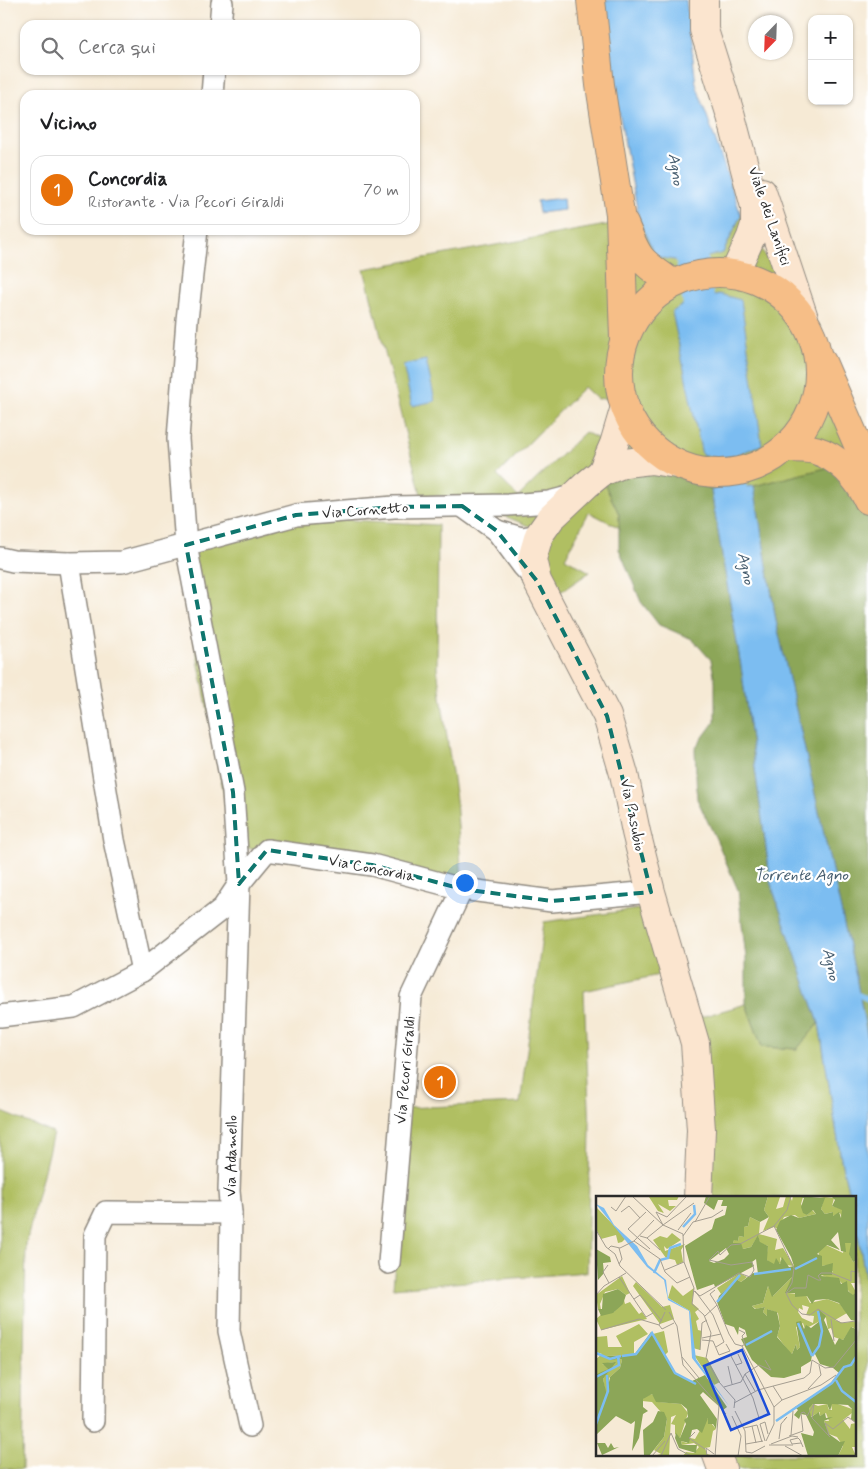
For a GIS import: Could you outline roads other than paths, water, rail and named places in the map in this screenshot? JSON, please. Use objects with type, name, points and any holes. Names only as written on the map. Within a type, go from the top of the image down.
[{"type":"main road","points":[[591,0],[600,85],[620,214],[624,339],[620,361],[620,378],[625,407],[637,430],[654,450],[676,464],[705,473],[735,473],[763,464],[788,448],[809,421],[820,389],[819,355]]},
{"type":"main road","name":"Viale dei Lanifici","points":[[704,0],[704,30],[731,116],[755,207],[755,225],[734,274]]},
{"type":"main road","name":"Viale dei Lanifici","points":[[731,116],[752,164],[804,318]]},
{"type":"main road","points":[[620,214],[631,242],[641,258],[671,282]]},
{"type":"main road","points":[[624,339],[634,320],[645,306],[657,292],[671,282],[707,274],[734,274],[761,282],[785,297],[804,318],[868,468]]},
{"type":"main road","name":"Via Pasubio","points":[[602,472],[614,444],[625,407]]},
{"type":"main road","points":[[788,448],[815,450],[838,461],[862,488],[868,500]]},
{"type":"main road","name":"Via Pasubio","points":[[676,464],[651,460],[625,463],[602,472],[551,518],[539,535],[532,559],[537,581],[607,716],[624,774],[650,892],[695,1043],[701,1130],[698,1196]]},
{"type":"main road","points":[[717,1456],[722,1469]]},
{"type":"street","points":[[220,20],[222,3]]},
{"type":"street","points":[[212,90],[214,75]]},
{"type":"street","points":[[196,235],[187,320],[178,439],[186,545],[233,792],[240,884]]},
{"type":"street","name":"Via Cornetto","points":[[0,558],[13,561],[69,563],[122,562],[296,515],[394,507],[508,505],[549,502],[577,495]]},
{"type":"street","points":[[462,506],[497,531],[523,566],[537,581]]},
{"type":"street","points":[[497,531],[522,538],[539,535]]},
{"type":"street","points":[[69,563],[114,840],[142,971]]},
{"type":"street","name":"Via Concordia","points":[[0,1016],[74,1008],[142,971],[224,908],[267,850],[372,865],[462,889],[552,901],[650,892]]},
{"type":"street","name":"Via Adamello","points":[[240,884],[229,1182],[231,1213],[229,1331],[250,1426]]},
{"type":"street","name":"Via Pecori Giraldi","points":[[389,1263],[411,997],[462,889]]},
{"type":"street","points":[[93,1421],[95,1235],[106,1212],[231,1213]]},
{"type":"water","points":[[603,0],[686,0],[696,84],[741,215],[723,253],[687,262],[655,257],[639,219],[604,31]]},
{"type":"water","points":[[563,198],[564,210],[539,213],[537,201]]},
{"type":"water","points":[[719,294],[741,300],[762,445],[733,456],[702,455],[672,312],[690,300]]},
{"type":"water","points":[[426,360],[435,401],[412,406],[403,365]]},
{"type":"water","name":"Torrente Agno","points":[[754,486],[776,621],[856,977],[868,1040],[868,1293],[856,1223],[856,1196],[850,1196],[842,1165],[819,1023],[771,884],[741,666],[711,490]]},
{"type":"waterway","name":"Agno","points":[[685,217],[705,341]]},
{"type":"waterway","name":"Agno","points":[[716,412],[739,531]]},
{"type":"waterway","points":[[854,993],[868,999]]},
{"type":"place","name":"Concordia","points":[[440,1082]]}]
